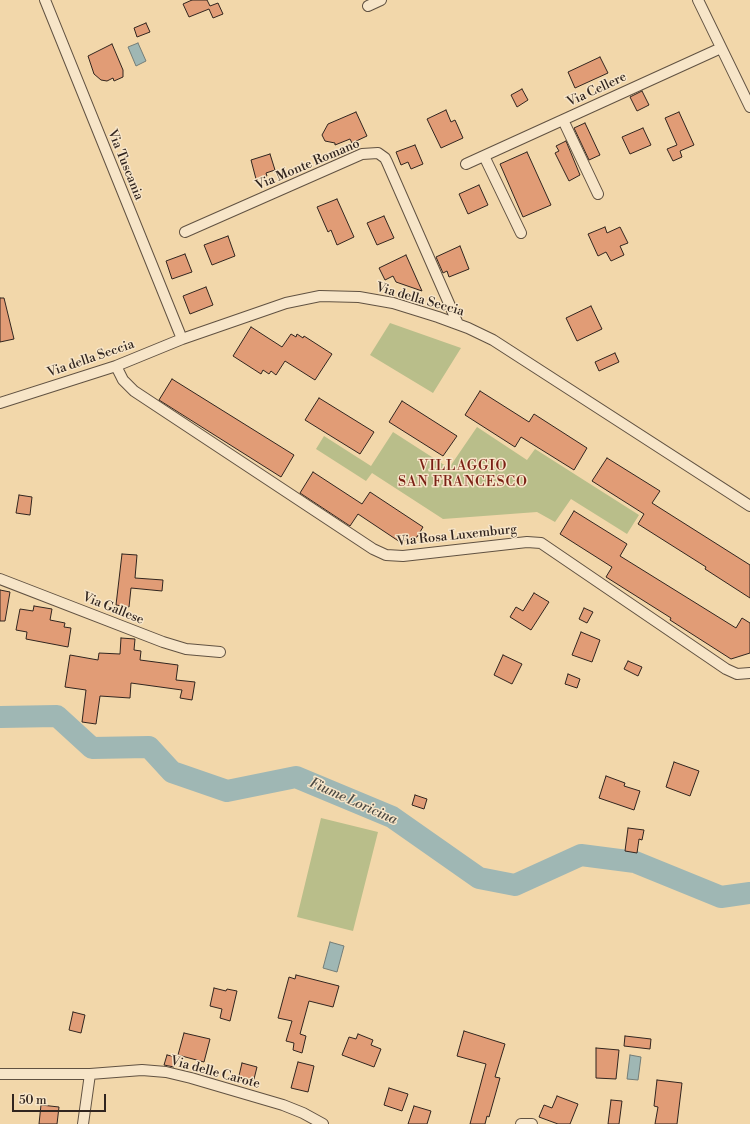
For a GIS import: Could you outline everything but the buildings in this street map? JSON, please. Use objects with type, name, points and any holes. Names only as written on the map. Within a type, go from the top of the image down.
[{"type":"street","name":"Via Tuscania","points":[[44,0],[182,339]]},
{"type":"street","points":[[368,6],[381,0]]},
{"type":"street","points":[[698,0],[750,108]]},
{"type":"street","name":"Via Cellere","points":[[466,164],[721,48]]},
{"type":"street","points":[[563,120],[598,194]]},
{"type":"street","name":"Via Monte Romano","points":[[185,232],[362,154],[378,153],[388,162],[458,324]]},
{"type":"street","points":[[484,156],[521,233]]},
{"type":"street","name":"Via della Seccia","points":[[0,403],[116,366],[182,339],[286,303],[320,296],[347,296],[383,301],[458,324],[493,340],[750,506]]},
{"type":"street","name":"Via Rosa Luxemburg","points":[[116,366],[123,380],[134,391],[373,549],[386,554],[399,556],[526,542],[546,544],[726,669],[737,674],[750,673]]},
{"type":"street","name":"Via Gallese","points":[[0,579],[163,642],[186,649],[220,652]]},
{"type":"street","name":"Via delle Carote","points":[[0,1074],[90,1074],[142,1070],[178,1074],[283,1105],[303,1113],[323,1124]]},
{"type":"street","points":[[83,1124],[90,1074]]},
{"type":"street","points":[[520,1124],[532,1124]]},
{"type":"green space","points":[[390,323],[461,348],[433,393],[370,355]]},
{"type":"green space","points":[[477,427],[527,460],[535,449],[639,515],[627,534],[571,499],[555,522],[537,512],[443,519],[372,473],[366,481],[316,449],[324,436],[371,466],[393,432],[449,468]]},
{"type":"green space","points":[[321,818],[378,832],[353,931],[297,917]]},
{"type":"water","points":[[138,43],[146,61],[136,66],[128,47]]},
{"type":"water","points":[[330,942],[344,946],[337,972],[323,968]]},
{"type":"water","points":[[630,1055],[641,1057],[638,1080],[627,1079]]},
{"type":"waterway","name":"Fiume Loricina","points":[[0,717],[57,716],[92,748],[149,747],[172,772],[227,791],[296,777],[392,817],[479,878],[515,885],[581,855],[635,862],[721,897],[750,893]]},
{"type":"district","name":"VILLAGGIO SAN FRANCESCO","points":[[463,476]]}]
